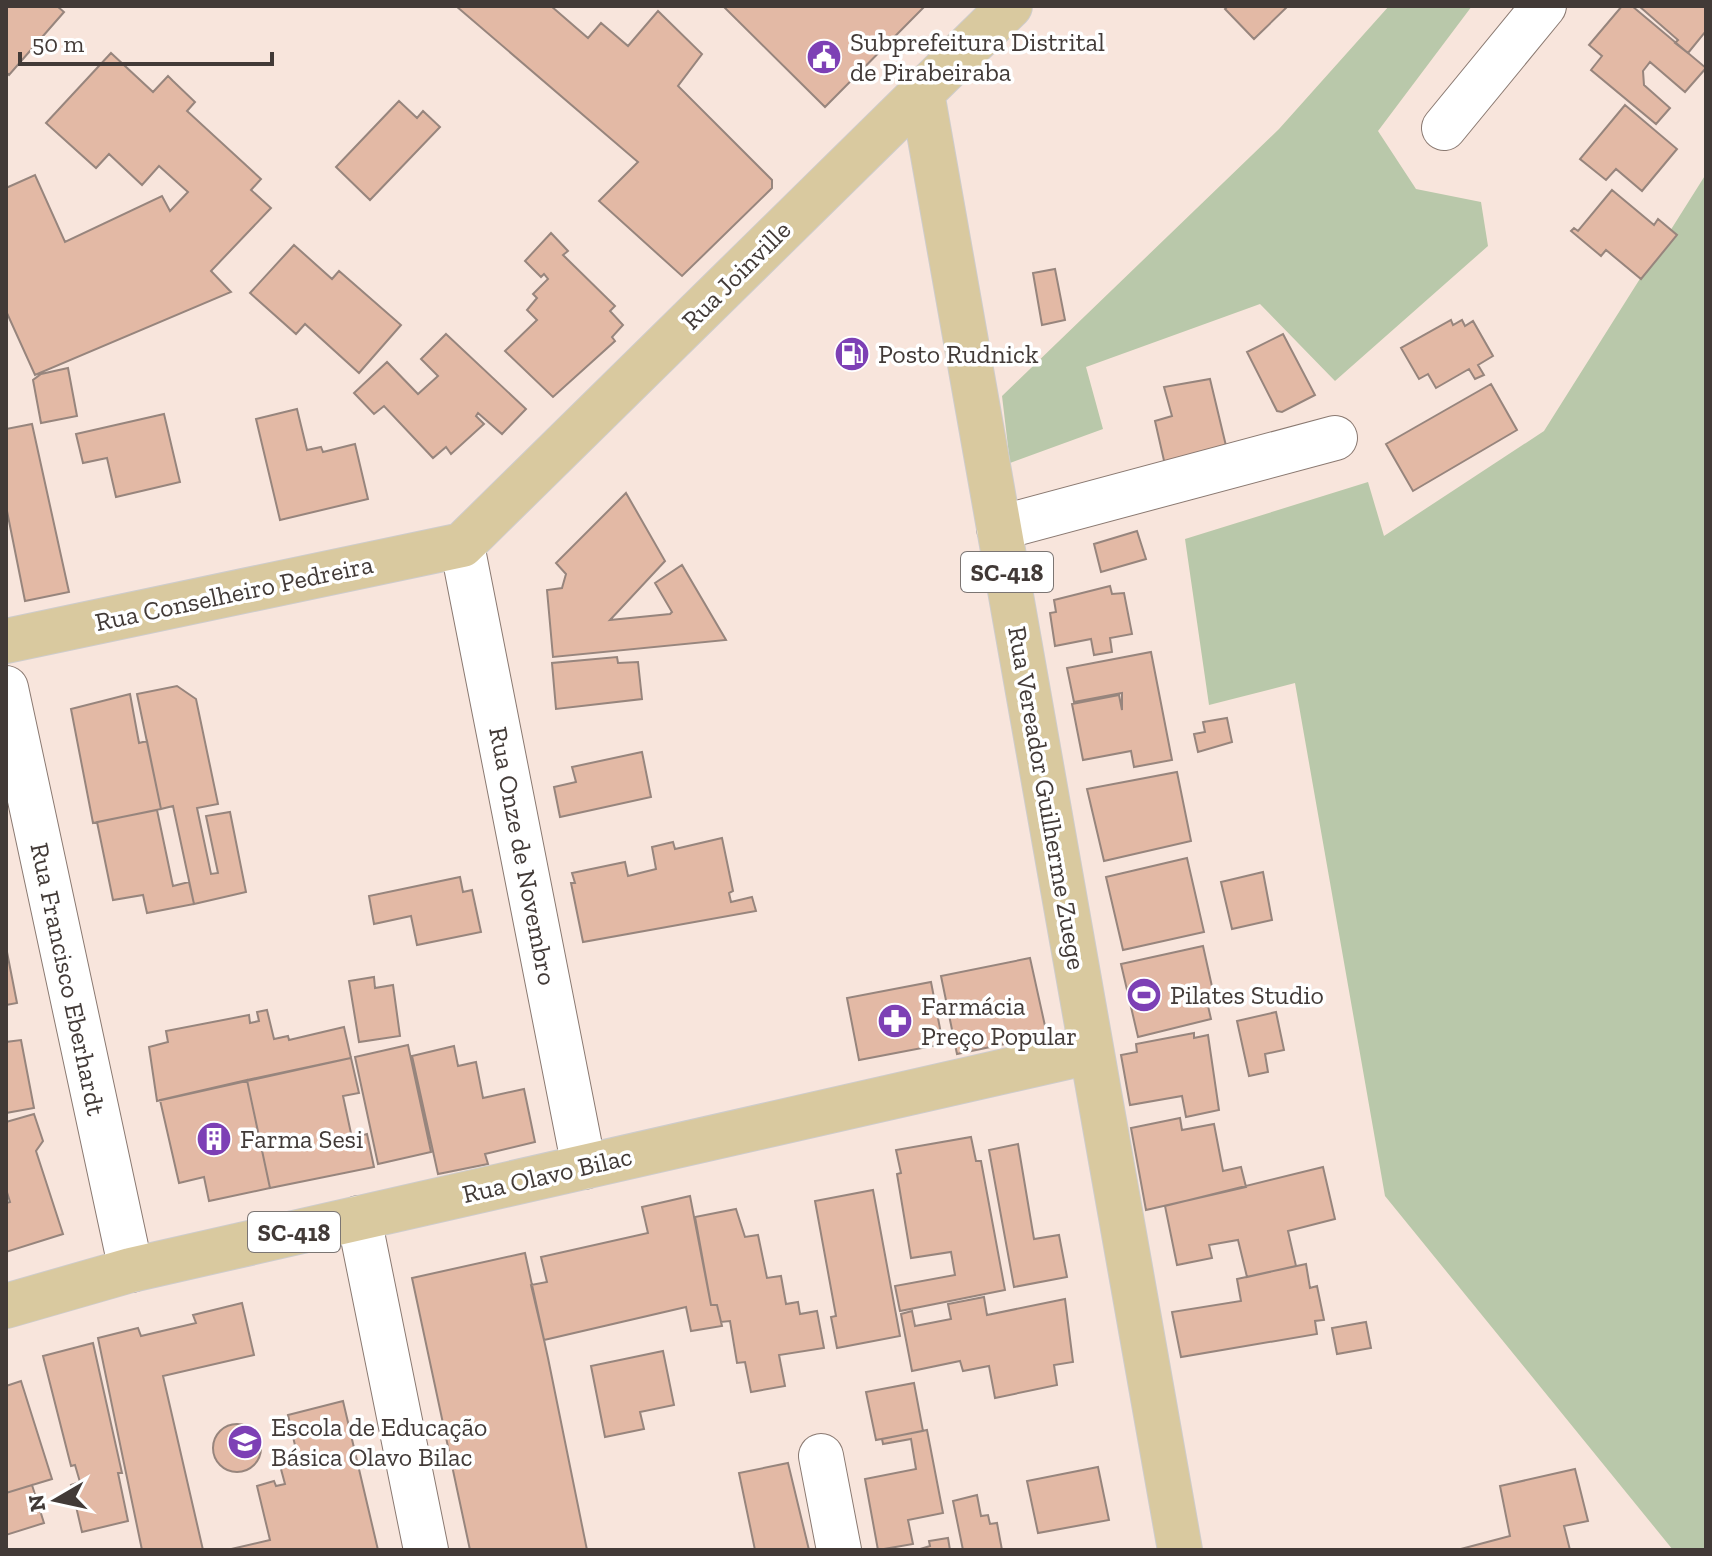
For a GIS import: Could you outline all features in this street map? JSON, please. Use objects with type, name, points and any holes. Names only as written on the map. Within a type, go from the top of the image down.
[{"type":"main road","name":"Rua Joinville","points":[[462,545],[1010,6]]},
{"type":"main road","name":"Rua Vereador Guilherme Zuege","points":[[922,93],[1089,1052],[1180,1550]]},
{"type":"main road","name":"Rua Conselheiro Pedreira","points":[[6,641],[462,545]]},
{"type":"main road","name":"Rua Olavo Bilac","points":[[6,1306],[131,1270],[1089,1052]]},
{"type":"street","points":[[1444,128],[1544,6]]},
{"type":"street","points":[[999,528],[1335,438]]},
{"type":"street","name":"Rua Onze de Novembro","points":[[462,545],[584,1167]]},
{"type":"street","name":"Rua Francisco Eberhardt","points":[[6,688],[21,825],[131,1270]]},
{"type":"street","points":[[359,1218],[426,1550]]},
{"type":"street","points":[[821,1456],[839,1550]]},
{"type":"green space","points":[[1389,6],[1472,6],[1378,131],[1416,189],[1481,202],[1488,246],[1335,381],[1260,304],[1086,367],[1103,429],[1010,463],[1002,396],[1279,129]]},
{"type":"green space","points":[[1706,174],[1706,1550],[1673,1550],[1385,1196],[1295,683],[1209,705],[1185,539],[1368,482],[1384,536],[1544,431]]},
{"type":"building","points":[[6,6],[57,6],[64,12],[9,75],[6,72]]},
{"type":"building","points":[[456,6],[551,6],[588,38],[601,23],[628,46],[658,11],[702,54],[678,86],[772,180],[772,188],[682,276],[599,201],[638,162]]},
{"type":"building","name":"Subprefeitura Distrital de Pirabeiraba","points":[[723,6],[925,6],[825,107]]},
{"type":"building","points":[[1228,6],[1288,6],[1254,39],[1225,9]]},
{"type":"building","points":[[1622,6],[1632,6],[1706,68],[1685,92],[1650,62],[1643,71],[1644,85],[1670,108],[1656,124],[1591,70],[1602,56],[1589,45]]},
{"type":"building","points":[[1639,6],[1706,6],[1706,31],[1688,53],[1675,43],[1678,40]]},
{"type":"building","points":[[111,53],[153,92],[168,76],[195,102],[187,111],[261,179],[251,190],[271,208],[211,271],[231,292],[35,375],[6,311],[6,188],[35,175],[65,242],[162,196],[170,211],[188,192],[159,166],[142,185],[109,154],[96,168],[46,123]]},
{"type":"building","points":[[399,101],[417,118],[423,111],[440,127],[370,200],[336,167]]},
{"type":"building","points":[[1625,105],[1677,149],[1642,191],[1616,169],[1606,180],[1580,159]]},
{"type":"building","points":[[1612,190],[1654,225],[1658,219],[1677,235],[1641,279],[1606,250],[1601,256],[1571,231],[1574,228],[1578,231]]},
{"type":"building","points":[[551,233],[568,251],[563,255],[615,306],[610,311],[623,325],[612,337],[615,341],[553,397],[505,351],[537,320],[527,310],[537,298],[533,294],[548,279],[544,274],[541,277],[525,261]]},
{"type":"building","points":[[294,245],[332,279],[339,271],[401,325],[359,373],[305,324],[296,334],[250,293]]},
{"type":"building","points":[[1055,269],[1065,320],[1042,325],[1033,273]]},
{"type":"building","points":[[1451,320],[1453,325],[1462,320],[1465,326],[1473,321],[1493,356],[1478,365],[1484,375],[1475,379],[1469,369],[1436,388],[1428,374],[1419,379],[1401,348]]},
{"type":"building","points":[[446,334],[526,409],[502,434],[478,413],[476,416],[484,424],[451,454],[446,447],[433,458],[384,406],[374,414],[354,393],[387,362],[418,394],[438,376],[421,359]]},
{"type":"building","points":[[1283,334],[1315,395],[1282,412],[1277,411],[1247,352]]},
{"type":"building","points":[[68,368],[77,416],[41,423],[33,380],[41,374]]},
{"type":"building","points":[[1210,379],[1227,450],[1165,465],[1155,421],[1172,416],[1164,387]]},
{"type":"building","points":[[1491,384],[1517,430],[1413,491],[1386,444]]},
{"type":"building","points":[[297,409],[307,450],[321,447],[323,452],[355,444],[368,499],[280,520],[256,419]]},
{"type":"building","points":[[164,414],[180,482],[116,497],[107,458],[83,463],[76,434]]},
{"type":"building","points":[[32,424],[69,592],[25,601],[6,506],[6,429]]},
{"type":"building","points":[[626,493],[665,561],[610,620],[670,614],[672,612],[655,583],[682,565],[726,640],[553,657],[547,590],[562,588],[566,574],[556,563]]},
{"type":"building","points":[[1137,531],[1146,559],[1101,572],[1094,544]]},
{"type":"building","points":[[1110,586],[1112,594],[1124,593],[1132,634],[1110,638],[1112,652],[1094,655],[1091,639],[1055,646],[1050,613],[1056,612],[1054,600]]},
{"type":"building","points":[[1151,652],[1172,760],[1134,767],[1131,751],[1083,760],[1072,704],[1119,695],[1122,710],[1122,693],[1074,702],[1067,668]]},
{"type":"building","points":[[617,657],[618,663],[638,662],[642,699],[556,709],[552,663]]},
{"type":"building","points":[[177,686],[196,699],[218,804],[197,808],[211,874],[218,873],[206,816],[230,812],[246,892],[194,904],[173,806],[161,809],[137,694]]},
{"type":"building","points":[[130,694],[139,743],[147,741],[161,809],[93,823],[71,709]]},
{"type":"building","points":[[1227,718],[1232,742],[1198,752],[1194,734],[1205,732],[1203,722]]},
{"type":"building","points":[[642,752],[651,797],[560,817],[554,787],[576,782],[572,767]]},
{"type":"building","points":[[1177,772],[1191,841],[1104,861],[1087,789]]},
{"type":"building","points":[[157,810],[173,886],[189,882],[194,904],[147,913],[143,895],[113,900],[97,822]]},
{"type":"building","points":[[722,838],[733,891],[729,893],[731,902],[752,897],[756,911],[583,942],[571,883],[575,883],[572,873],[625,862],[628,876],[656,869],[652,847],[673,842],[675,849]]},
{"type":"building","points":[[1187,858],[1204,932],[1123,950],[1106,877]]},
{"type":"building","points":[[1263,872],[1272,920],[1232,929],[1221,882]]},
{"type":"building","points":[[460,877],[463,892],[472,890],[481,932],[417,945],[411,916],[374,924],[369,896]]},
{"type":"building","points":[[1203,946],[1213,991],[1205,993],[1211,1019],[1138,1037],[1121,964]]},
{"type":"building","points":[[6,947],[17,1003],[6,1005]]},
{"type":"building","points":[[1030,958],[1047,1035],[957,1054],[941,976]]},
{"type":"building","points":[[374,977],[375,988],[393,985],[400,1036],[359,1042],[349,981]]},
{"type":"building","name":"Farmácia Preço Popular","points":[[931,982],[943,1044],[859,1060],[847,998]]},
{"type":"building","points":[[267,1010],[274,1039],[288,1036],[289,1040],[344,1027],[351,1058],[157,1101],[149,1047],[168,1042],[166,1031],[249,1015],[250,1023],[259,1021],[257,1012]]},
{"type":"building","points":[[1276,1012],[1284,1050],[1265,1054],[1268,1072],[1249,1076],[1237,1021]]},
{"type":"building","points":[[1194,1033],[1194,1038],[1208,1035],[1219,1110],[1186,1117],[1182,1096],[1130,1105],[1121,1055],[1137,1052],[1136,1044]]},
{"type":"building","points":[[21,1040],[34,1108],[6,1113],[6,1042]]},
{"type":"building","points":[[408,1045],[431,1152],[378,1164],[355,1057]]},
{"type":"building","points":[[454,1046],[458,1066],[476,1062],[483,1098],[524,1089],[535,1142],[485,1154],[488,1164],[438,1174],[412,1056]]},
{"type":"building","points":[[351,1058],[359,1093],[343,1096],[352,1138],[367,1134],[374,1167],[270,1188],[247,1080]]},
{"type":"building","name":"Farma Sesi","points":[[247,1080],[270,1188],[209,1201],[204,1177],[179,1183],[160,1100]]},
{"type":"building","points":[[34,1114],[43,1141],[36,1151],[63,1234],[6,1252],[6,1203],[10,1202],[6,1189],[6,1122]]},
{"type":"building","points":[[1180,1118],[1182,1130],[1214,1124],[1223,1171],[1241,1167],[1246,1187],[1146,1210],[1131,1128]]},
{"type":"building","points":[[971,1137],[976,1161],[981,1161],[1005,1290],[900,1311],[895,1286],[955,1275],[951,1252],[911,1258],[896,1150]]},
{"type":"building","points":[[1018,1144],[1034,1239],[1059,1235],[1067,1277],[1014,1287],[989,1150]]},
{"type":"building","points":[[1323,1167],[1335,1219],[1288,1231],[1296,1266],[1247,1277],[1238,1240],[1209,1245],[1212,1258],[1177,1265],[1165,1206]]},
{"type":"building","points":[[873,1190],[900,1336],[837,1348],[831,1317],[836,1316],[815,1201]]},
{"type":"building","points":[[690,1196],[711,1305],[717,1305],[722,1326],[691,1331],[686,1307],[544,1340],[531,1285],[547,1282],[541,1257],[648,1233],[642,1207]]},
{"type":"building","points":[[736,1209],[745,1237],[758,1235],[767,1278],[781,1276],[786,1304],[798,1302],[800,1314],[817,1311],[824,1348],[779,1355],[785,1386],[751,1392],[745,1362],[737,1363],[730,1321],[721,1322],[717,1305],[711,1305],[695,1217]]},
{"type":"building","points":[[525,1253],[587,1550],[470,1550],[412,1278]]},
{"type":"building","points":[[1306,1264],[1310,1288],[1317,1286],[1324,1320],[1315,1321],[1317,1334],[1181,1357],[1172,1312],[1241,1301],[1237,1279]]},
{"type":"building","points":[[984,1297],[987,1315],[1065,1299],[1073,1362],[1054,1365],[1057,1385],[995,1398],[989,1366],[963,1371],[960,1361],[912,1371],[901,1314],[912,1311],[915,1326],[951,1319],[948,1304]]},
{"type":"building","points":[[242,1303],[254,1355],[163,1376],[203,1550],[142,1550],[98,1338],[138,1328],[141,1336],[196,1323],[193,1315]]},
{"type":"building","points":[[1366,1322],[1371,1348],[1337,1354],[1332,1328]]},
{"type":"building","points":[[93,1343],[122,1473],[118,1473],[128,1521],[82,1532],[71,1485],[80,1482],[75,1465],[71,1466],[43,1356]]},
{"type":"building","points":[[663,1351],[674,1405],[640,1412],[644,1429],[605,1437],[591,1366]]},
{"type":"building","points":[[21,1381],[52,1479],[6,1493],[6,1386]]},
{"type":"building","points":[[914,1383],[923,1431],[876,1440],[866,1392]]},
{"type":"building","points":[[343,1401],[378,1550],[227,1550],[270,1540],[257,1486],[274,1481],[276,1486],[285,1484],[278,1458],[297,1454],[288,1415]]},
{"type":"building","points":[[237,1424],[246,1425],[254,1431],[260,1439],[260,1457],[254,1465],[246,1471],[237,1472],[228,1471],[220,1465],[214,1457],[213,1448],[214,1439],[220,1431],[228,1425]]},
{"type":"building","points":[[927,1430],[943,1513],[908,1520],[913,1544],[878,1550],[865,1479],[916,1469],[911,1439],[883,1444],[882,1439]]},
{"type":"building","points":[[788,1463],[809,1550],[755,1550],[739,1473]]},
{"type":"building","points":[[1098,1467],[1109,1520],[1038,1533],[1027,1481]]},
{"type":"building","points":[[1575,1469],[1588,1521],[1564,1526],[1570,1550],[1457,1550],[1510,1536],[1500,1486]]},
{"type":"building","points":[[32,1485],[44,1523],[6,1535],[6,1493]]},
{"type":"building","points":[[977,1495],[981,1516],[988,1515],[990,1524],[997,1523],[1002,1550],[963,1550],[953,1501]]},
{"type":"building","points":[[948,1538],[950,1550],[917,1550],[930,1546],[929,1541]]},
{"type":"place","name":"Subprefeitura Distrital de Pirabeiraba","points":[[824,57]]},
{"type":"place","name":"Posto Rudnick","points":[[852,354]]},
{"type":"place","name":"Pilates Studio","points":[[1144,995]]},
{"type":"place","name":"Farmácia Preço Popular","points":[[895,1021]]},
{"type":"place","name":"Farma Sesi","points":[[214,1139]]},
{"type":"place","name":"Escola de Educação Básica Olavo Bilac","points":[[245,1442]]}]
